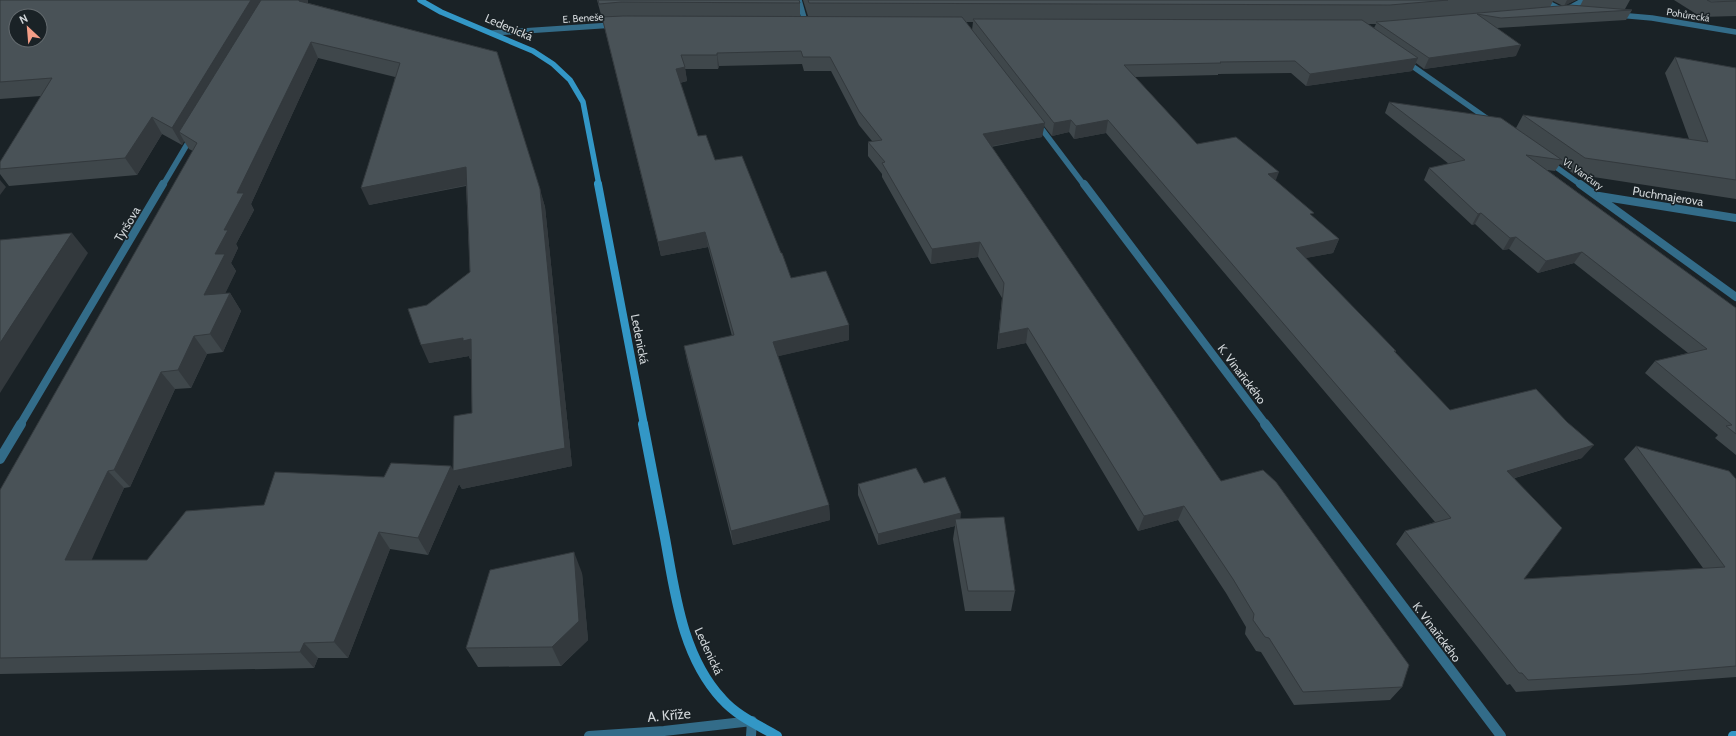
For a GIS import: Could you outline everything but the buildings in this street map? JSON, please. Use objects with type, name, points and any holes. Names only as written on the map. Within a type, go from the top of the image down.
[{"type":"main road","name":"Ledenická","points":[[420,0],[448,16],[539,53],[551,61],[571,80],[583,102],[678,609],[686,636],[698,665],[713,689],[732,709],[777,736]]},
{"type":"street","points":[[799,0],[806,25]]},
{"type":"street","points":[[1542,0],[1564,11]]},
{"type":"street","points":[[1564,11],[1584,0]]},
{"type":"street","points":[[1549,13],[1564,11],[1572,12]]},
{"type":"street","name":"Pohůrecká","points":[[1612,15],[1652,18],[1736,32]]},
{"type":"street","name":"E. Beneše","points":[[492,33],[620,25]]},
{"type":"street","points":[[798,25],[813,25]]},
{"type":"street","points":[[1396,54],[1500,127]]},
{"type":"street","name":"K. Vinařického","points":[[1034,120],[1501,736]]},
{"type":"street","name":"Tyršova","points":[[0,459],[194,132]]},
{"type":"street","name":"Vl. Vančury","points":[[1545,159],[1736,298]]},
{"type":"street","name":"Puchmajerova","points":[[1596,196],[1736,218]]},
{"type":"street","points":[[751,736],[752,721]]},
{"type":"street","name":"A. Kříže","points":[[589,736],[664,731],[752,721]]}]
